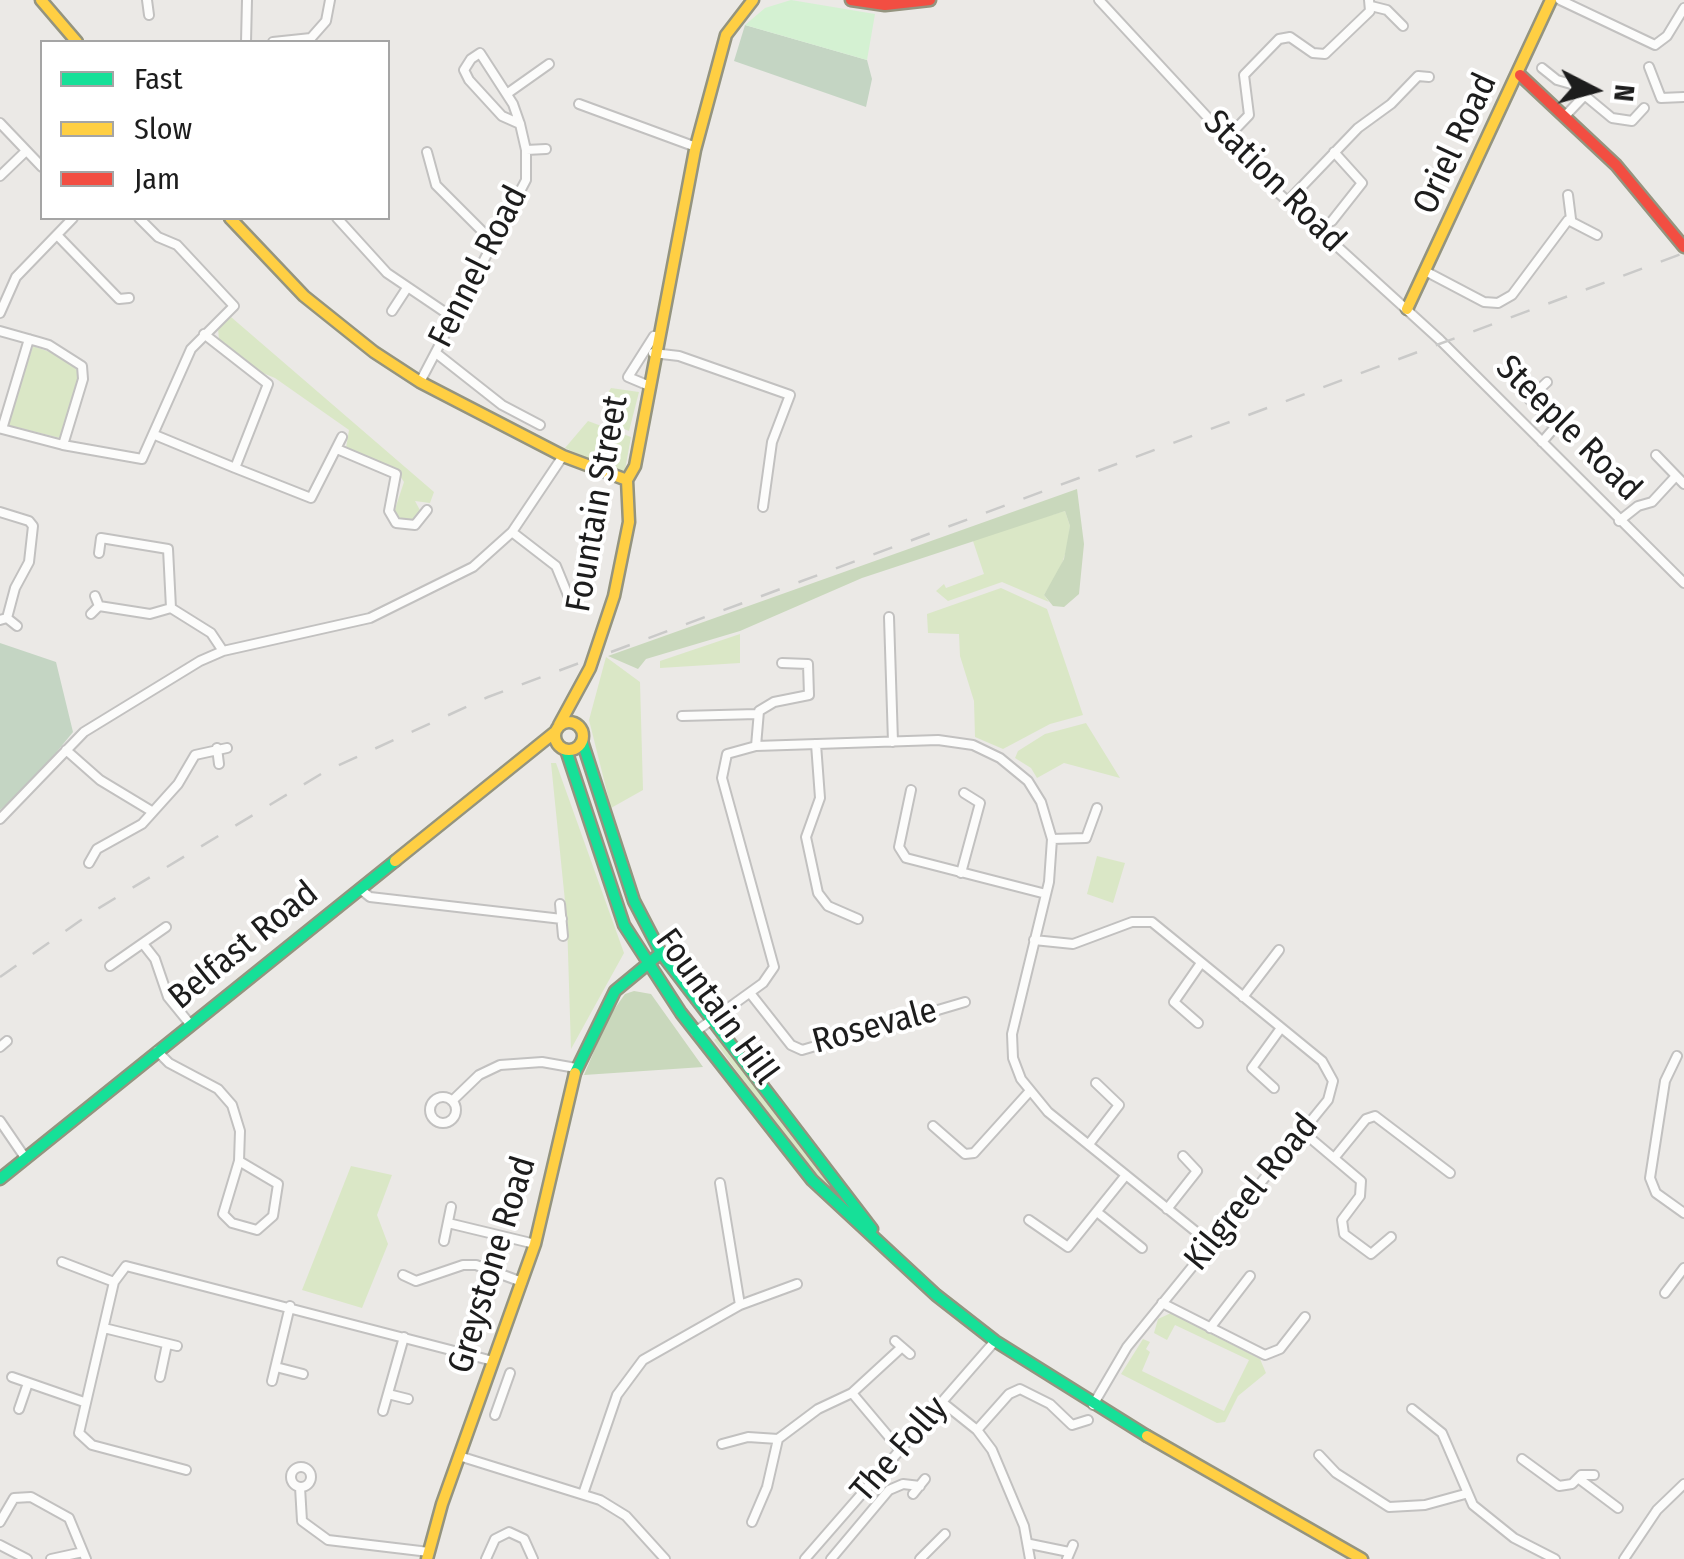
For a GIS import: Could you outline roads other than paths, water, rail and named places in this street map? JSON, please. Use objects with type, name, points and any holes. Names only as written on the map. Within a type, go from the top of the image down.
[{"type":"main road","points":[[40,0],[75,40]]},
{"type":"main road","name":"Fountain Street","points":[[557,729],[580,688],[606,620],[629,522],[627,480],[635,466],[657,332],[696,147],[726,35],[754,0]]},
{"type":"main road","points":[[851,0],[885,5],[930,0]]},
{"type":"main road","name":"Oriel Road","points":[[1407,309],[1520,75],[1551,0]]},
{"type":"main road","points":[[1520,75],[1616,165],[1681,242]]},
{"type":"main road","points":[[232,220],[304,296],[374,352],[420,382],[563,456],[627,480]]},
{"type":"main road","name":"Fountain Street","points":[[580,688],[582,735]]},
{"type":"main road","points":[[557,729],[571,722],[582,735]]},
{"type":"main road","name":"Fountain Hill","points":[[557,729],[624,925],[696,1032],[812,1180],[995,1341],[1093,1404],[1362,1559]]},
{"type":"main road","name":"Belfast Road","points":[[0,1180],[190,1024],[526,759],[557,729]]},
{"type":"main road","name":"Fountain Hill","points":[[582,735],[634,901],[661,952],[891,1253]]},
{"type":"main road","name":"Belfast Road","points":[[526,759],[564,750],[582,735]]},
{"type":"main road","name":"Greystone Road","points":[[428,1555],[535,1244],[576,1068],[615,992],[661,952]]},
{"type":"street","points":[[148,0],[149,15]]},
{"type":"street","points":[[246,40],[247,0]]},
{"type":"street","points":[[312,40],[327,20],[330,0]]},
{"type":"street","name":"Station Road","points":[[1099,0],[1288,201],[1456,356]]},
{"type":"street","points":[[1560,0],[1655,45],[1663,41],[1684,8]]},
{"type":"street","points":[[1227,138],[1249,114],[1244,75],[1279,39],[1290,37],[1313,53],[1325,54],[1370,3],[1387,10],[1402,26]]},
{"type":"street","name":"Fennel Road","points":[[420,382],[524,188],[526,150],[520,124],[508,93],[480,53],[466,65],[466,76],[502,116],[520,124]]},
{"type":"street","points":[[508,93],[550,64]]},
{"type":"street","points":[[1649,67],[1661,98],[1684,96]]},
{"type":"street","points":[[1542,68],[1612,118],[1632,122],[1644,108]]},
{"type":"street","points":[[1288,201],[1334,152],[1418,76],[1429,77]]},
{"type":"street","points":[[1566,115],[1584,95]]},
{"type":"street","points":[[580,104],[696,147]]},
{"type":"street","points":[[0,124],[40,165]]},
{"type":"street","name":"Fennel Road","points":[[526,150],[546,149]]},
{"type":"street","points":[[0,176],[26,151]]},
{"type":"street","points":[[428,152],[436,185],[494,243]]},
{"type":"street","points":[[1332,221],[1362,182],[1334,152]]},
{"type":"street","points":[[1426,272],[1484,302],[1504,302],[1571,220],[1568,196]]},
{"type":"street","points":[[0,314],[16,276],[71,220]]},
{"type":"street","points":[[141,220],[158,238],[177,246],[241,314]]},
{"type":"street","points":[[339,220],[387,274],[455,318]]},
{"type":"street","points":[[1571,220],[1598,235]]},
{"type":"street","points":[[57,236],[118,299],[129,298]]},
{"type":"street","points":[[392,311],[407,288]]},
{"type":"street","points":[[28,339],[1,429],[138,461],[144,457],[182,366],[204,334],[234,306]]},
{"type":"street","points":[[0,331],[63,352],[83,369],[63,445]]},
{"type":"street","name":"Fountain Street","points":[[648,385],[628,378],[657,332]]},
{"type":"street","points":[[204,334],[268,384],[235,468]]},
{"type":"street","points":[[436,353],[502,405],[536,422],[539,407]]},
{"type":"street","points":[[653,353],[679,356],[790,395],[772,442],[764,507]]},
{"type":"street","name":"Steeple Road","points":[[1456,356],[1684,582]]},
{"type":"street","points":[[1542,442],[1556,427],[1529,399],[1546,382]]},
{"type":"street","points":[[154,435],[309,499],[318,490],[342,437]]},
{"type":"street","points":[[337,449],[396,474],[389,512],[396,522],[415,525],[427,510]]},
{"type":"street","points":[[1656,455],[1684,484]]},
{"type":"street","points":[[0,819],[66,750],[126,703],[223,651],[370,618],[473,568],[512,532],[563,456]]},
{"type":"street","points":[[1619,521],[1638,506],[1652,502],[1676,476]]},
{"type":"street","points":[[0,512],[29,520],[33,529],[28,566],[4,619],[17,626]]},
{"type":"street","points":[[512,532],[556,566],[570,600]]},
{"type":"street","points":[[99,553],[102,538],[168,549],[171,608]]},
{"type":"street","points":[[91,614],[97,601],[150,614],[171,608],[210,632],[223,651]]},
{"type":"street","points":[[889,616],[892,742]]},
{"type":"street","points":[[682,716],[757,714],[769,704],[809,694],[808,664],[782,663]]},
{"type":"street","points":[[756,746],[757,714]]},
{"type":"street","points":[[696,1032],[771,975],[774,960],[721,770],[730,752],[756,746],[956,741],[1000,758],[1034,791],[1052,838],[1046,894],[1012,1040],[1015,1063],[1028,1092],[1210,1243]]},
{"type":"street","points":[[816,744],[820,798],[806,836],[818,893],[826,904],[858,919]]},
{"type":"street","points":[[217,748],[219,764]]},
{"type":"street","points":[[82,847],[90,859],[134,830],[153,812],[195,755],[228,748]]},
{"type":"street","points":[[66,750],[100,780],[153,812]]},
{"type":"street","points":[[911,790],[900,842],[903,856],[1046,894]]},
{"type":"street","points":[[961,872],[980,803],[964,793]]},
{"type":"street","points":[[1052,838],[1086,838],[1096,808]]},
{"type":"street","points":[[360,888],[370,898],[562,918]]},
{"type":"street","points":[[560,904],[563,936]]},
{"type":"street","name":"Kilgreel Road","points":[[1034,940],[1073,944],[1144,920],[1282,1028],[1332,1074],[1330,1096],[1127,1347],[1093,1404]]},
{"type":"street","points":[[110,966],[166,927]]},
{"type":"street","points":[[144,944],[155,959],[168,997],[190,1024]]},
{"type":"street","points":[[1243,997],[1278,950]]},
{"type":"street","points":[[1198,1024],[1174,1002],[1201,963]]},
{"type":"street","name":"Rosevale","points":[[750,993],[791,1045],[802,1050],[965,1002]]},
{"type":"street","points":[[1274,1088],[1252,1069],[1282,1028]]},
{"type":"street","points":[[157,1051],[225,1094],[238,1116],[239,1161],[222,1203],[222,1214],[232,1224],[261,1229],[274,1212],[278,1184],[274,1178],[239,1161]]},
{"type":"street","points":[[1678,1056],[1665,1081],[1650,1178],[1656,1193],[1684,1213]]},
{"type":"street","points":[[452,1101],[479,1075],[500,1065],[530,1062],[576,1068]]},
{"type":"street","points":[[1089,1144],[1119,1106],[1096,1083]]},
{"type":"street","points":[[933,1126],[965,1154],[974,1154],[1028,1092]]},
{"type":"street","points":[[1335,1157],[1366,1119],[1374,1116],[1450,1173]]},
{"type":"street","points":[[0,1120],[26,1158]]},
{"type":"street","points":[[1303,1132],[1335,1157],[1362,1186],[1343,1217],[1344,1234],[1372,1254],[1380,1251],[1390,1237]]},
{"type":"street","points":[[1167,1209],[1197,1171],[1183,1156]]},
{"type":"street","points":[[1029,1220],[1067,1247],[1126,1175]]},
{"type":"street","points":[[720,1183],[740,1305]]},
{"type":"street","points":[[444,1242],[452,1207]]},
{"type":"street","points":[[1098,1212],[1142,1248]]},
{"type":"street","points":[[448,1223],[535,1244]]},
{"type":"street","points":[[62,1262],[114,1282]]},
{"type":"street","points":[[403,1276],[416,1281],[463,1264],[522,1282]]},
{"type":"street","points":[[186,1470],[86,1442],[78,1427],[114,1282],[120,1270],[131,1265],[493,1361]]},
{"type":"street","points":[[1665,1293],[1684,1268]]},
{"type":"street","points":[[77,1281],[81,1270]]},
{"type":"street","points":[[1210,1328],[1250,1276]]},
{"type":"street","points":[[584,1494],[616,1395],[631,1371],[658,1350],[740,1305],[797,1284]]},
{"type":"street","points":[[1162,1303],[1268,1355],[1280,1349],[1305,1317]]},
{"type":"street","points":[[272,1381],[290,1306]]},
{"type":"street","points":[[104,1328],[177,1346]]},
{"type":"street","points":[[383,1411],[404,1337]]},
{"type":"street","name":"The Folly","points":[[805,1559],[995,1341]]},
{"type":"street","points":[[160,1376],[167,1344]]},
{"type":"street","points":[[752,1522],[767,1487],[778,1439],[800,1418],[852,1393],[902,1347]]},
{"type":"street","points":[[276,1367],[303,1374]]},
{"type":"street","points":[[495,1415],[510,1373]]},
{"type":"street","points":[[12,1377],[84,1402]]},
{"type":"street","points":[[19,1409],[28,1383]]},
{"type":"street","points":[[484,1389],[502,1394]]},
{"type":"street","points":[[977,1430],[1010,1394],[1020,1389],[1050,1404],[1072,1426],[1088,1420]]},
{"type":"street","points":[[852,1393],[900,1450]]},
{"type":"street","points":[[388,1394],[408,1399]]},
{"type":"street","points":[[942,1402],[977,1430],[1002,1470],[1030,1544],[1030,1559]]},
{"type":"street","points":[[1412,1410],[1442,1433],[1464,1494],[1505,1532],[1554,1559]]},
{"type":"street","points":[[728,1445],[778,1439]]},
{"type":"street","points":[[1319,1454],[1336,1473],[1392,1508],[1443,1502],[1464,1494]]},
{"type":"street","points":[[459,1456],[584,1494],[626,1516],[662,1558]]},
{"type":"street","points":[[1522,1459],[1559,1486],[1594,1475]]},
{"type":"street","points":[[1578,1478],[1618,1508]]},
{"type":"street","points":[[831,1559],[889,1490],[899,1484],[922,1482],[913,1494]]},
{"type":"street","points":[[1624,1559],[1657,1510],[1684,1484]]},
{"type":"street","points":[[300,1487],[302,1521],[328,1540],[428,1555]]},
{"type":"street","points":[[0,1522],[14,1498],[32,1496],[69,1518],[84,1556],[51,1559]]},
{"type":"street","points":[[486,1559],[495,1539],[509,1532],[524,1539],[533,1559]]},
{"type":"street","points":[[920,1559],[945,1534]]},
{"type":"street","points":[[1030,1544],[1070,1552]]},
{"type":"street","points":[[0,1546],[28,1559]]},
{"type":"railway","points":[[611,652],[1684,253]]},
{"type":"railway","points":[[0,977],[94,911],[326,771],[488,697],[582,662]]}]
